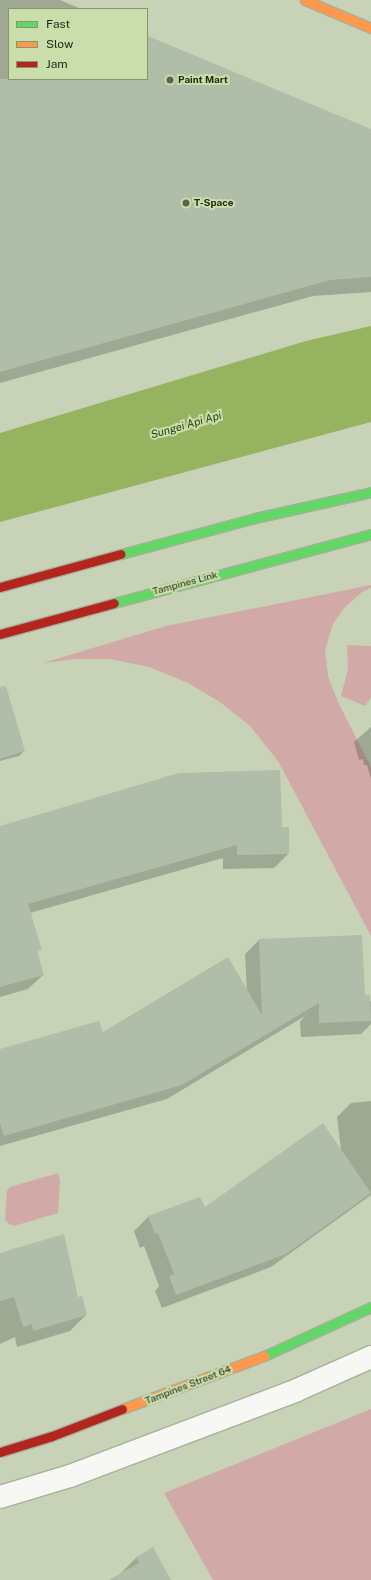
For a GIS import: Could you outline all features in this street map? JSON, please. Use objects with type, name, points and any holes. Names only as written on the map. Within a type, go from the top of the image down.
[{"type":"street","points":[[305,0],[371,28]]},
{"type":"street","points":[[0,586],[255,518],[368,493]]},
{"type":"street","name":"Tampines Link","points":[[0,634],[371,534]]},
{"type":"street","name":"Tampines Street 64","points":[[0,1452],[52,1436],[284,1348],[371,1307]]},
{"type":"street","points":[[0,1497],[70,1476],[283,1396],[371,1357]]},
{"type":"shaded area","points":[[371,585],[371,588],[362,592],[344,608],[333,624],[325,650],[328,676],[338,702],[371,767],[371,936],[278,761],[250,726],[220,702],[188,683],[149,667],[110,659],[76,659],[43,663],[166,626]]},
{"type":"shaded area","points":[[347,645],[371,646],[371,698],[365,706],[341,696],[348,669]]},
{"type":"shaded area","points":[[58,1173],[60,1180],[58,1213],[14,1226],[5,1220],[7,1191],[10,1187]]},
{"type":"shaded area","points":[[371,1409],[371,1580],[213,1580],[164,1493]]},
{"type":"water","name":"Sungei Api Api","points":[[371,326],[371,422],[0,522],[0,433],[306,341]]},
{"type":"building","name":"T-Space","points":[[148,36],[371,129],[371,277],[330,280],[0,372],[0,79],[148,80]]},
{"type":"building","points":[[6,686],[25,751],[0,759],[0,687]]},
{"type":"building","points":[[280,770],[282,827],[289,827],[289,854],[237,855],[237,845],[28,904],[42,950],[37,951],[44,975],[0,987],[0,826],[179,773]]},
{"type":"building","points":[[362,935],[365,995],[370,995],[371,1021],[319,1023],[319,1003],[182,1085],[4,1136],[0,1123],[0,1049],[99,1021],[103,1032],[228,957],[262,1015],[259,939]]},
{"type":"building","points":[[323,1123],[371,1193],[286,1254],[176,1295],[169,1276],[174,1274],[158,1233],[155,1234],[148,1216],[200,1197],[205,1207]]},
{"type":"building","points":[[64,1234],[78,1297],[82,1296],[87,1315],[33,1331],[32,1324],[23,1327],[14,1297],[0,1301],[0,1253]]},
{"type":"building","points":[[153,1547],[171,1580],[109,1580],[139,1563],[136,1557]]},
{"type":"traffic: fast","points":[[121,554],[255,518],[371,492]]},
{"type":"traffic: fast","points":[[114,603],[371,534]]},
{"type":"traffic: fast","points":[[264,1356],[371,1307]]},
{"type":"traffic: slow","points":[[305,0],[371,28]]},
{"type":"traffic: slow","points":[[122,1409],[264,1356]]},
{"type":"traffic: jam","points":[[0,587],[121,554]]},
{"type":"traffic: jam","points":[[0,634],[114,603]]},
{"type":"traffic: jam","points":[[0,1452],[52,1436],[122,1409]]},
{"type":"place","name":"Paint Mart","points":[[170,80]]},
{"type":"place","name":"T-Space","points":[[186,203]]}]
